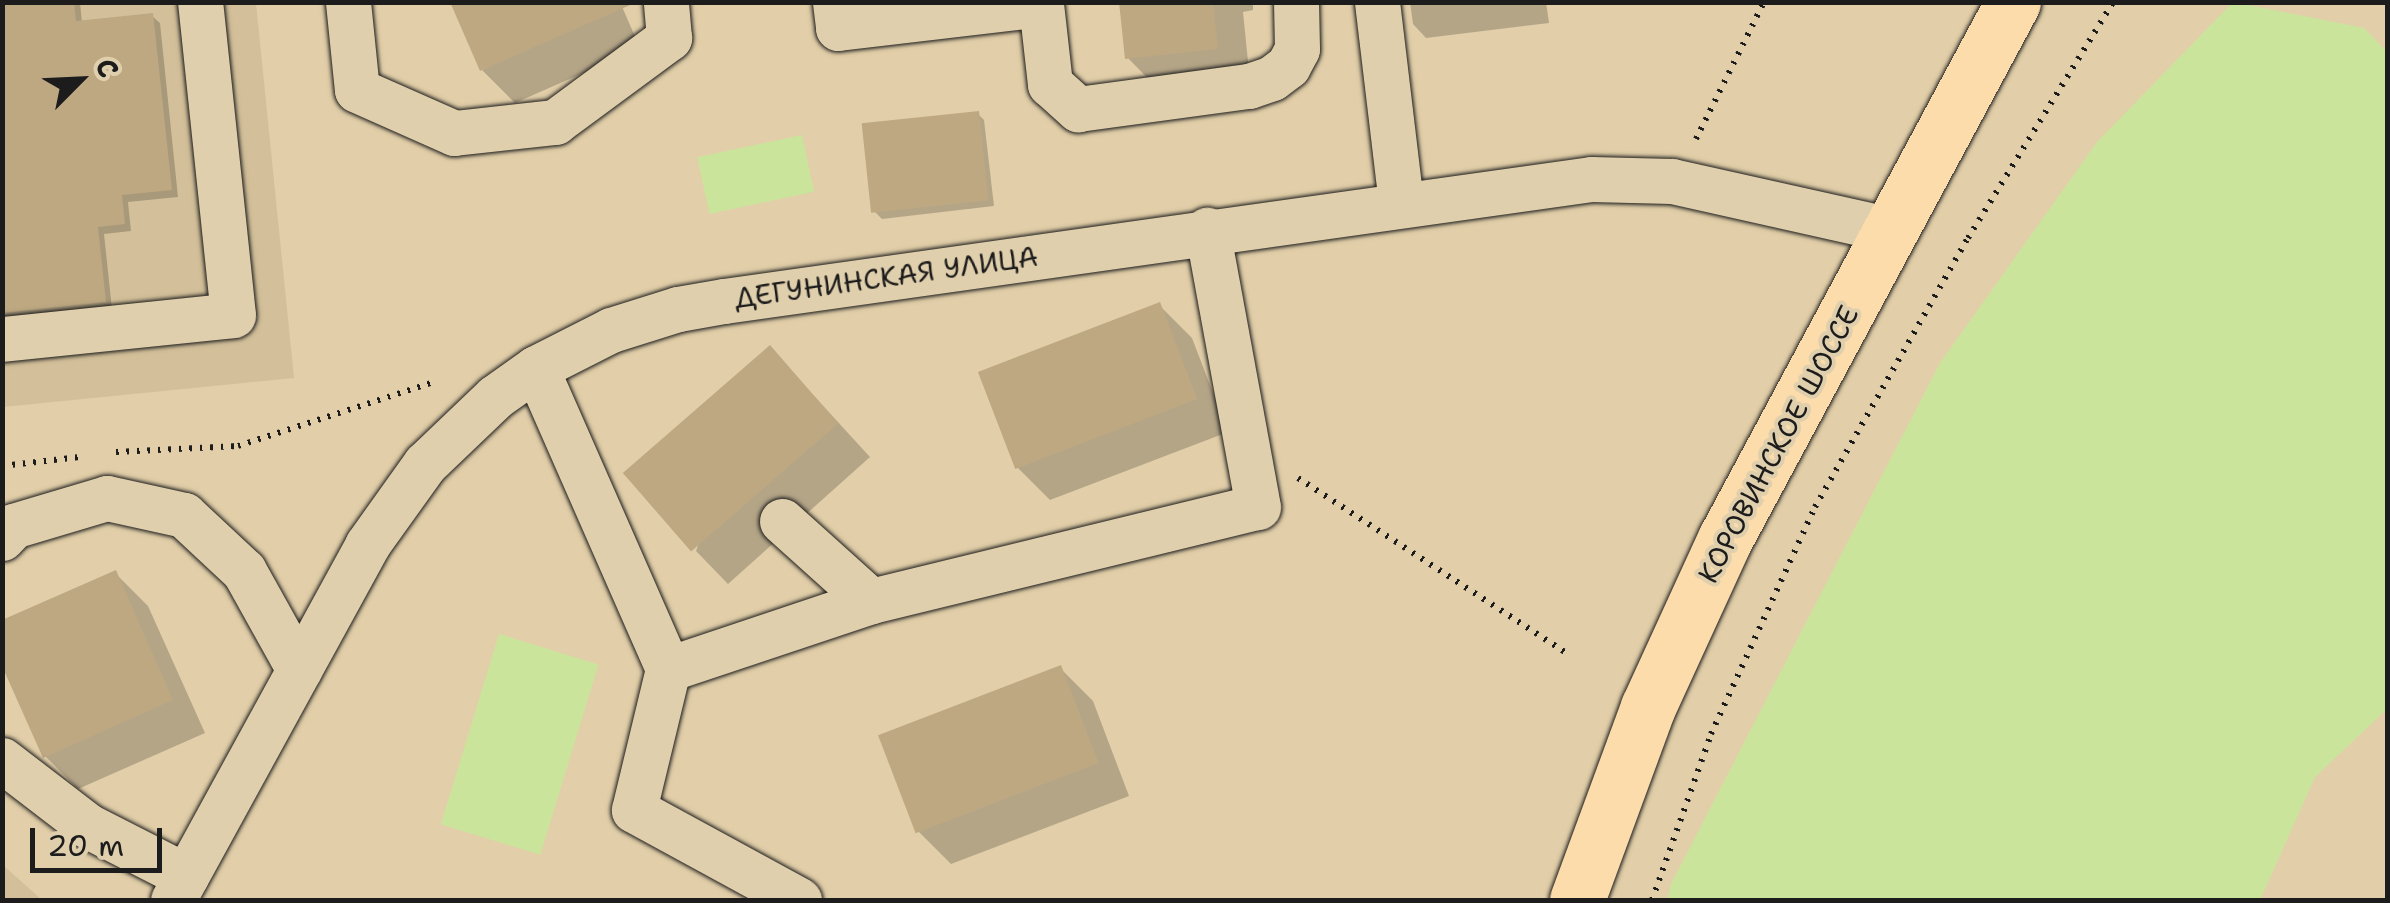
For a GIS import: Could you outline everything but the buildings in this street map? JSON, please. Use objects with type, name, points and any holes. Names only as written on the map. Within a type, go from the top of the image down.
[{"type":"main road","name":"КОРОВИНСКОЕ ШОССЕ","points":[[1577,900],[1627,761],[1725,538],[2014,2]]},
{"type":"street","points":[[2,340],[233,315],[200,2]]},
{"type":"street","points":[[348,2],[358,90],[454,132],[555,122],[670,38],[666,2]]},
{"type":"street","points":[[835,2],[838,28],[1041,4],[1050,84],[1078,109],[1248,86],[1272,78],[1288,66],[1297,49],[1296,2]]},
{"type":"street","points":[[1377,2],[1401,203]]},
{"type":"street","name":"ДЕГУНИНСКАЯ УЛИЦА","points":[[179,888],[367,545],[425,464],[458,428],[536,368],[611,330],[678,309],[1542,183],[1630,178],[1786,204],[1890,230]]},
{"type":"street","points":[[668,668],[871,601],[1258,507],[1207,230]]},
{"type":"street","points":[[536,368],[668,668],[634,810],[799,900]]},
{"type":"street","points":[[2,538],[12,526],[107,498],[184,515],[244,570],[298,670]]},
{"type":"street","points":[[782,522],[871,601]]},
{"type":"street","points":[[2,760],[88,826],[179,888]]},
{"type":"path","points":[[1696,139],[1764,2]]},
{"type":"path","points":[[1652,900],[1712,734],[1815,506],[1968,238],[2113,2]]},
{"type":"path","points":[[2,466],[154,447],[238,446],[434,382]]},
{"type":"path","points":[[1246,444],[1564,652]]},
{"type":"shaded area","points":[[3,3],[256,3],[294,378],[3,407]]},
{"type":"shaded area","points":[[3,865],[42,900],[3,900]]},
{"type":"green space","points":[[2233,2],[2364,28],[2387,52],[2387,709],[2315,777],[2260,900],[1667,900],[1671,884],[1940,363],[2097,142]]},
{"type":"green space","points":[[802,135],[814,192],[709,214],[697,157]]},
{"type":"green space","points":[[499,634],[598,664],[540,855],[441,824]]}]
